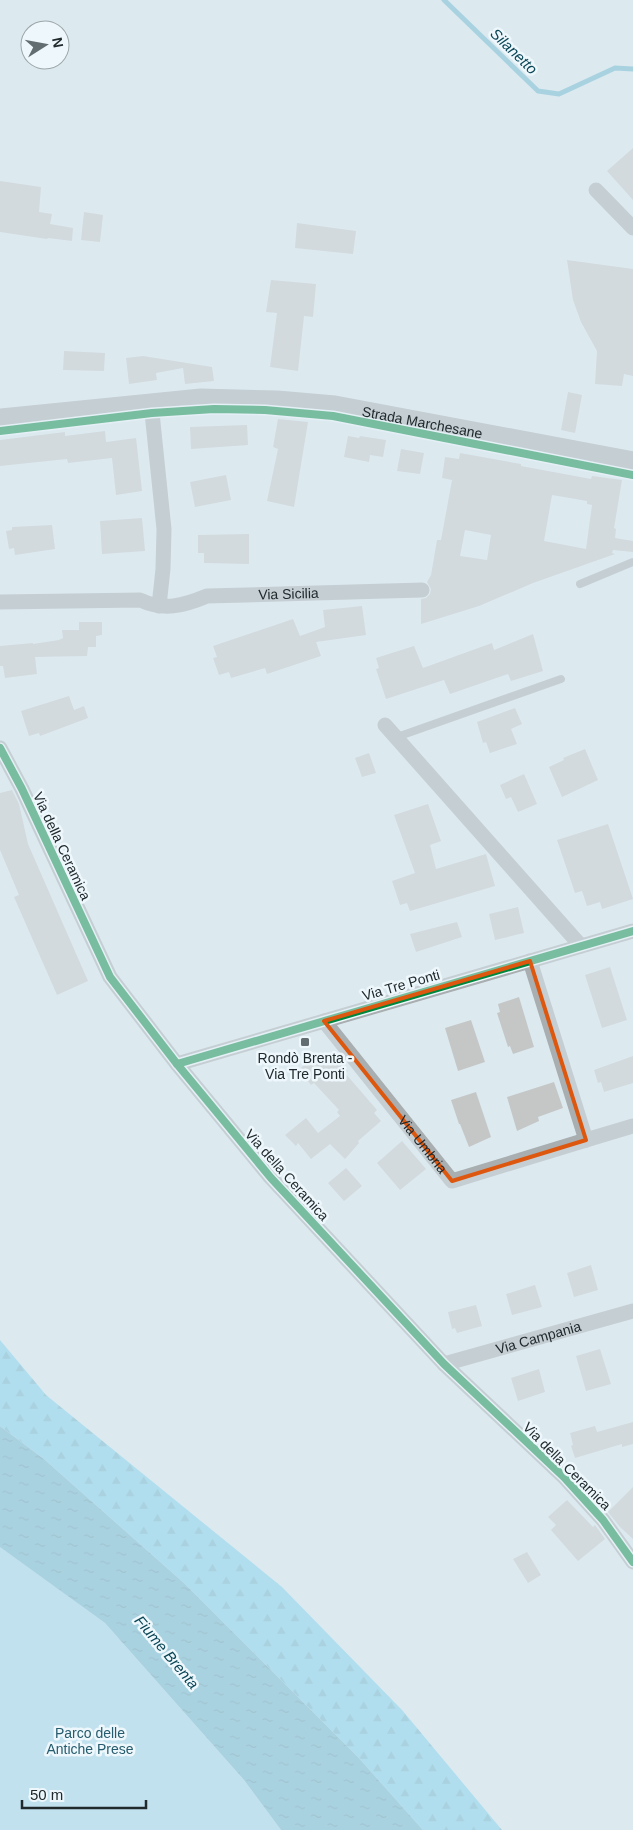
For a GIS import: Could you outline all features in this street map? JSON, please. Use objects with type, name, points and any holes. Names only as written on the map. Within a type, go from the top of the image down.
[{"type":"main road","name":"Strada Marchesane","points":[[0,419],[201,399],[277,401],[335,406],[633,462]]},
{"type":"street","points":[[596,190],[633,228]]},
{"type":"street","points":[[151,403],[164,529],[163,569],[159,606]]},
{"type":"street","name":"Via Sicilia","points":[[0,602],[140,600],[159,606],[185,605],[207,596],[422,590]]},
{"type":"street","points":[[385,725],[581,946]]},
{"type":"street","name":"Via della Ceramica","points":[[2,755],[22,789],[110,977],[177,1064],[271,1178],[444,1364],[564,1477],[603,1520],[633,1562]]},
{"type":"street","name":"Via Tre Ponti","points":[[177,1064],[633,931]]},
{"type":"street","points":[[530,961],[586,1140]]},
{"type":"street","name":"Via Umbria","points":[[324,1021],[452,1181],[633,1126]]},
{"type":"street","name":"Via Campania","points":[[444,1364],[633,1311]]},
{"type":"lane","points":[[580,584],[633,562]]},
{"type":"lane","points":[[397,738],[561,679]]},
{"type":"highlighted area","points":[[530,961],[586,1140],[452,1181],[324,1021]]},
{"type":"green space","points":[[0,1340],[46,1395],[282,1587],[402,1710],[502,1830],[423,1830],[358,1757],[184,1583],[44,1459],[0,1426]]},
{"type":"green space","name":"Parco delle Antiche Prese","points":[[0,1546],[105,1623],[244,1780],[281,1830],[0,1830]]},
{"type":"water","name":"Fiume Brenta","points":[[0,1426],[44,1459],[184,1583],[358,1757],[423,1830],[281,1830],[244,1780],[105,1623],[0,1547]]},
{"type":"building","points":[[633,148],[633,200],[607,171]]},
{"type":"building","points":[[0,181],[41,187],[39,212],[52,214],[50,224],[73,228],[72,241],[0,232]]},
{"type":"building","points":[[84,212],[103,215],[100,242],[81,240]]},
{"type":"building","points":[[297,223],[356,231],[353,254],[295,248]]},
{"type":"building","points":[[567,260],[633,269],[633,376],[624,374],[622,386],[595,384],[597,351],[581,322],[573,300]]},
{"type":"building","points":[[271,280],[316,284],[313,317],[304,316],[298,371],[270,367],[277,313],[266,312]]},
{"type":"building","points":[[64,351],[105,353],[104,371],[63,370]]},
{"type":"building","points":[[143,356],[212,367],[214,381],[185,384],[183,368],[156,373],[157,380],[129,384],[126,358]]},
{"type":"building","points":[[568,392],[582,395],[575,433],[561,430]]},
{"type":"building","points":[[278,419],[308,422],[294,507],[267,501],[278,449],[273,447]]},
{"type":"building","points":[[247,425],[248,445],[191,449],[190,427]]},
{"type":"building","points":[[105,431],[106,442],[136,438],[142,491],[116,495],[112,458],[68,463],[67,459],[0,466],[0,440],[65,432],[65,436]]},
{"type":"building","points":[[348,436],[386,440],[383,457],[370,455],[369,462],[344,457]]},
{"type":"building","points":[[401,449],[424,453],[420,474],[397,471]]},
{"type":"building","points":[[460,453],[591,479],[592,476],[622,480],[614,528],[616,529],[615,538],[633,541],[633,552],[613,550],[612,553],[615,554],[533,583],[479,606],[421,624],[421,599],[426,598],[430,594],[431,589],[427,582],[431,575],[437,540],[441,540],[452,480],[442,478],[445,457],[459,459]],"holes":[[[552,495],[587,501],[587,504],[592,505],[586,549],[544,541]],[[465,530],[491,535],[487,560],[460,556]]]},
{"type":"building","points":[[226,475],[231,500],[195,507],[190,482]]},
{"type":"building","points":[[142,518],[145,551],[102,554],[100,521]]},
{"type":"building","points":[[52,525],[55,549],[15,555],[14,548],[9,549],[6,531],[12,530],[12,527]]},
{"type":"building","points":[[249,534],[249,564],[204,563],[204,553],[198,553],[198,535]]},
{"type":"building","points":[[362,606],[366,635],[316,642],[321,656],[267,674],[265,668],[231,678],[229,672],[219,675],[213,658],[217,657],[213,646],[293,619],[300,636],[325,627],[323,610]]},
{"type":"building","points":[[79,622],[102,622],[102,635],[96,636],[96,647],[88,647],[87,656],[35,657],[37,674],[5,678],[3,666],[0,666],[0,646],[59,640],[63,638],[62,630],[79,630]]},
{"type":"building","points":[[533,634],[543,671],[511,681],[508,674],[450,694],[444,680],[386,699],[376,669],[379,668],[376,658],[414,646],[423,668],[492,643],[494,650]]},
{"type":"building","points":[[69,696],[74,710],[84,706],[88,718],[40,736],[39,733],[29,736],[21,711]]},
{"type":"building","points":[[515,708],[522,724],[511,729],[517,744],[490,753],[486,742],[483,743],[477,722]]},
{"type":"building","points":[[585,749],[598,780],[562,797],[549,767],[564,760],[563,758]]},
{"type":"building","points":[[369,753],[376,773],[362,777],[355,758]]},
{"type":"building","points":[[524,774],[537,804],[518,812],[511,797],[506,799],[500,785]]},
{"type":"building","points":[[12,790],[19,804],[28,844],[88,981],[57,995],[14,897],[19,895],[0,850],[0,793]]},
{"type":"building","points":[[428,804],[441,841],[430,845],[436,869],[486,854],[495,886],[410,911],[407,903],[400,905],[392,881],[415,873],[394,815]]},
{"type":"building","points":[[608,824],[633,899],[602,909],[600,902],[587,906],[582,891],[575,893],[557,840]]},
{"type":"building","points":[[518,907],[524,933],[495,940],[489,914]]},
{"type":"building","points":[[457,922],[462,937],[416,952],[410,934]]},
{"type":"building","points":[[610,967],[627,1020],[602,1028],[585,975]]},
{"type":"building","points":[[519,997],[534,1047],[513,1054],[510,1046],[508,1047],[497,1013],[500,1012],[498,1004]]},
{"type":"building","points":[[471,1020],[485,1062],[458,1071],[445,1028]]},
{"type":"building","points":[[327,1056],[330,1060],[335,1056],[348,1071],[345,1073],[377,1110],[374,1113],[381,1121],[358,1141],[359,1143],[345,1159],[330,1144],[311,1159],[298,1143],[296,1146],[285,1135],[306,1118],[318,1133],[340,1116],[337,1112],[339,1110],[314,1083],[311,1085],[299,1070],[305,1064]]},
{"type":"building","points":[[633,1056],[633,1083],[604,1092],[601,1082],[598,1083],[594,1070]]},
{"type":"building","points":[[554,1082],[563,1108],[538,1117],[539,1121],[517,1131],[507,1097]]},
{"type":"building","points":[[476,1092],[491,1137],[469,1147],[451,1100]]},
{"type":"building","points":[[402,1141],[426,1169],[400,1190],[377,1163]]},
{"type":"building","points":[[346,1168],[362,1186],[344,1201],[328,1183]]},
{"type":"building","points":[[591,1265],[598,1290],[574,1297],[567,1273]]},
{"type":"building","points":[[535,1285],[542,1307],[512,1315],[506,1294]]},
{"type":"building","points":[[476,1305],[482,1326],[457,1333],[455,1328],[452,1329],[448,1312]]},
{"type":"building","points":[[600,1349],[611,1384],[586,1391],[576,1356]]},
{"type":"building","points":[[539,1369],[545,1392],[518,1401],[511,1378]]},
{"type":"building","points":[[633,1422],[633,1444],[622,1447],[622,1444],[575,1458],[571,1446],[573,1445],[570,1433],[595,1426],[597,1432]]},
{"type":"building","points":[[633,1487],[633,1539],[608,1512]]},
{"type":"building","points":[[567,1500],[593,1527],[595,1525],[605,1539],[578,1561],[551,1530],[556,1525],[548,1517]]},
{"type":"building","points":[[527,1552],[541,1575],[528,1583],[513,1559]]},
{"type":"waterway","name":"Silanetto","points":[[444,0],[538,91],[559,94],[615,68],[633,69]]},
{"type":"cycle path","points":[[0,431],[152,413],[214,409],[265,410],[333,416],[633,475]]},
{"type":"cycle path","points":[[0,748],[22,789],[110,977],[177,1064],[271,1178],[444,1364],[564,1477],[603,1520],[633,1562]]},
{"type":"cycle path","points":[[177,1064],[633,931]]},
{"type":"place","name":"Rondò Brenta - Via Tre Ponti","points":[[305,1042]]}]
